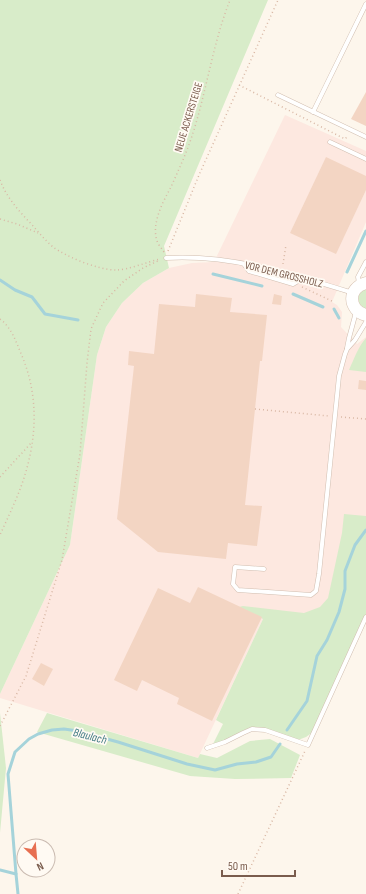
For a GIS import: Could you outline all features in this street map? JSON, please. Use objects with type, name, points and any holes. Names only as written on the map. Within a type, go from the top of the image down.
[{"type":"street","points":[[360,288],[352,302],[364,319]]},
{"type":"lane","points":[[313,112],[366,4]]},
{"type":"lane","points":[[278,95],[366,137]]},
{"type":"lane","points":[[330,142],[366,159]]},
{"type":"lane","name":"VOR DEM GROSSHOLZ","points":[[166,258],[186,257],[219,259],[262,266],[303,278],[360,288]]},
{"type":"lane","points":[[360,288],[358,277],[366,262]]},
{"type":"lane","points":[[244,264],[249,271],[293,284],[303,278]]},
{"type":"lane","points":[[264,569],[235,567],[233,584],[238,590],[310,595],[316,591],[320,568],[339,376],[349,338],[364,319]]},
{"type":"lane","points":[[347,349],[355,340],[364,319]]},
{"type":"lane","points":[[207,748],[225,742],[252,729],[265,730],[308,745],[366,617]]},
{"type":"path","name":"NEUE ACKERSTEIGE","points":[[166,258],[157,239],[155,230],[156,222],[194,132],[217,40],[230,0]]},
{"type":"path","points":[[0,726],[26,676],[62,560],[80,454],[91,329],[103,303],[124,281],[143,268],[166,258],[199,175],[278,0]]},
{"type":"path","points":[[239,85],[345,139],[354,131]]},
{"type":"path","points":[[0,180],[5,192],[12,202],[48,243],[62,252],[86,263],[109,270],[126,269],[166,258]]},
{"type":"path","points":[[0,219],[17,224],[40,234]]},
{"type":"path","points":[[281,272],[286,245]]},
{"type":"path","points":[[293,284],[334,302]]},
{"type":"path","points":[[0,320],[11,331],[27,370],[35,420],[30,459],[23,483],[0,535]]},
{"type":"path","points":[[255,409],[366,419]]},
{"type":"path","points":[[0,477],[32,442]]},
{"type":"path","points":[[238,894],[308,745]]},
{"type":"shaded area","points":[[285,115],[366,151],[366,222],[332,302],[337,305],[342,312],[341,327],[357,344],[366,337],[366,542],[310,638],[263,619],[198,758],[0,698],[0,694],[70,545],[97,355],[106,327],[122,303],[143,283],[169,268],[192,263],[214,262]]},
{"type":"green space","points":[[0,0],[268,0],[164,246],[169,268],[143,283],[122,303],[106,327],[97,355],[70,545],[0,694]]},
{"type":"green space","points":[[366,289],[366,309],[360,304],[358,299],[362,291]]},
{"type":"green space","points":[[366,338],[366,372],[349,370],[358,349]]},
{"type":"green space","points":[[344,514],[366,516],[366,617],[313,732],[298,740],[265,730],[252,729],[212,746],[223,724],[216,720],[263,619],[239,607],[243,606],[304,613],[320,607],[328,598],[342,533]]},
{"type":"green space","points":[[0,713],[6,768],[0,833]]},
{"type":"green space","points":[[47,713],[198,758],[200,754],[217,758],[250,741],[270,739],[300,755],[291,778],[235,779],[190,776],[37,732]]},
{"type":"building","points":[[366,92],[366,126],[351,119]]},
{"type":"building","points":[[326,157],[366,176],[366,190],[336,254],[290,233]]},
{"type":"building","points":[[196,294],[232,298],[230,312],[267,315],[262,361],[260,361],[245,505],[262,506],[257,546],[228,543],[226,559],[158,552],[117,519],[134,366],[128,365],[129,351],[154,354],[159,304],[195,307]]},
{"type":"building","points":[[274,294],[282,296],[281,305],[272,304]]},
{"type":"building","points":[[359,380],[366,381],[366,390],[358,389]]},
{"type":"building","points":[[198,587],[262,617],[212,721],[177,704],[179,698],[142,680],[137,691],[114,680],[158,588],[190,603]]},
{"type":"building","points":[[41,663],[53,669],[44,686],[32,679]]},
{"type":"waterway","name":"Blaulach","points":[[347,272],[366,231]]},
{"type":"waterway","points":[[213,274],[262,286]]},
{"type":"waterway","points":[[0,280],[15,290],[32,297],[45,314],[78,320]]},
{"type":"waterway","points":[[293,294],[323,307]]},
{"type":"waterway","name":"Blaulach","points":[[334,309],[339,318]]},
{"type":"waterway","name":"Blaulach","points":[[287,730],[307,701],[317,656],[327,640],[339,612],[345,589],[345,571],[355,545],[366,530]]},
{"type":"waterway","name":"Blaulach","points":[[18,894],[8,774],[15,752],[29,739],[38,734],[52,730],[64,729],[78,731],[187,764],[215,770],[237,764],[256,762],[271,757],[280,744]]},
{"type":"waterway","points":[[0,870],[16,874]]}]
